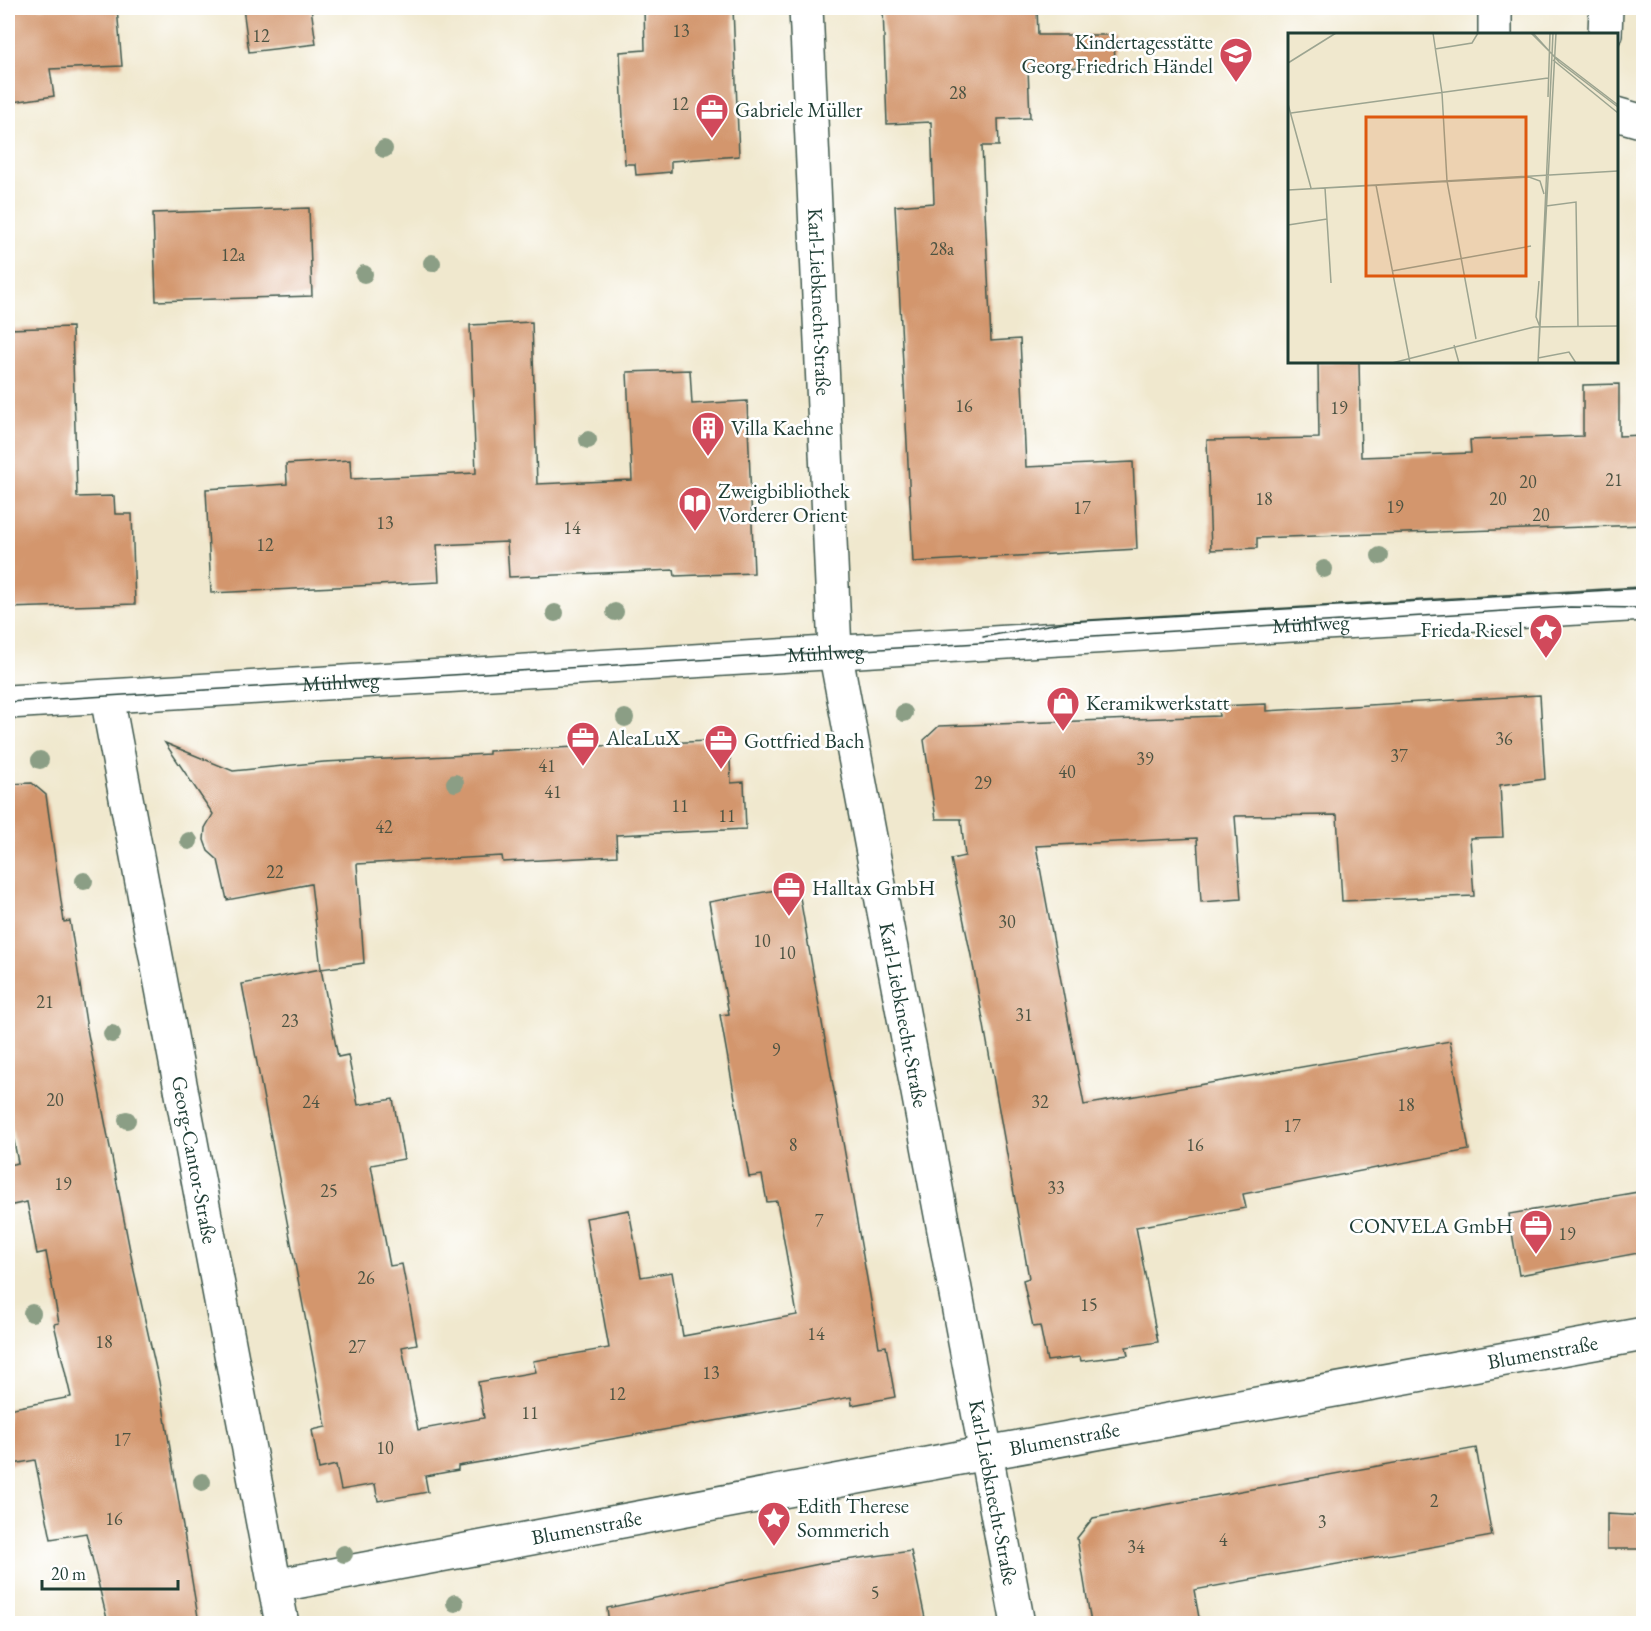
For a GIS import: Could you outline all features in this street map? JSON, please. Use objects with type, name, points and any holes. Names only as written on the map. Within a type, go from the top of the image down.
[{"type":"street","name":"Karl-Liebknecht-Straße","points":[[806,8],[834,651],[1018,1623]]},
{"type":"street","points":[[1495,8],[1495,33]]},
{"type":"street","points":[[1605,33],[1606,8]]},
{"type":"street","points":[[1618,114],[1644,122]]},
{"type":"street","name":"Mühlweg","points":[[8,702],[1644,604]]},
{"type":"street","name":"Georg-Cantor-Straße","points":[[107,697],[282,1623]]},
{"type":"street","name":"Blumenstraße","points":[[274,1586],[986,1453],[1644,1334]]},
{"type":"building","points":[[8,8],[117,8],[122,66],[50,69],[54,96],[13,102],[8,62]]},
{"type":"building","points":[[243,8],[311,8],[316,44],[249,52]]},
{"type":"building","points":[[644,8],[733,8],[739,156],[671,161],[671,172],[636,175],[635,164],[625,164],[620,52],[645,50]]},
{"type":"building","points":[[883,8],[1037,8],[1038,35],[1114,35],[1115,66],[1028,69],[1030,118],[998,119],[999,146],[982,146],[991,341],[1020,339],[1026,467],[1133,462],[1137,549],[913,562],[895,206],[934,203],[931,122],[887,124]]},
{"type":"building","points":[[309,208],[312,296],[156,301],[153,213]]},
{"type":"building","points":[[532,322],[537,484],[632,480],[627,372],[690,370],[692,404],[747,401],[754,573],[675,576],[674,570],[509,577],[507,542],[437,545],[439,582],[211,593],[206,489],[287,484],[286,464],[350,460],[351,479],[476,473],[470,325]]},
{"type":"building","points":[[72,327],[77,497],[114,496],[115,514],[132,514],[135,604],[8,608],[8,329]]},
{"type":"building","points":[[1318,363],[1359,363],[1361,457],[1471,453],[1470,440],[1583,436],[1583,385],[1619,384],[1619,436],[1644,435],[1644,525],[1257,538],[1257,548],[1211,550],[1207,440],[1319,438]]},
{"type":"building","points":[[1540,695],[1545,779],[1500,785],[1503,837],[1470,838],[1474,896],[1342,901],[1337,815],[1235,816],[1241,899],[1201,902],[1197,838],[1036,846],[1084,1105],[1450,1041],[1469,1150],[1243,1194],[1246,1208],[1136,1227],[1158,1342],[1126,1347],[1128,1355],[1081,1361],[1080,1357],[1047,1361],[1040,1326],[1033,1327],[1023,1280],[1029,1278],[975,975],[951,859],[965,856],[961,819],[936,819],[924,740],[939,726],[1219,716],[1218,706],[1266,704],[1266,711]]},
{"type":"building","points":[[729,740],[731,783],[744,782],[746,829],[616,835],[617,856],[503,862],[502,856],[357,864],[364,963],[321,969],[311,884],[227,900],[218,860],[208,851],[204,840],[205,828],[213,814],[165,743],[233,771],[324,762],[489,754],[489,751]]},
{"type":"building","points":[[32,783],[46,795],[64,922],[70,921],[87,1029],[134,1271],[159,1382],[199,1623],[108,1623],[86,1533],[51,1539],[35,1460],[8,1465],[8,1409],[71,1397],[54,1324],[59,1323],[46,1252],[37,1254],[27,1202],[8,1206],[8,1165],[18,1163],[8,1108],[8,784]]},
{"type":"building","points":[[798,886],[879,1347],[886,1346],[895,1397],[852,1405],[851,1397],[458,1466],[458,1470],[425,1476],[428,1492],[378,1501],[375,1484],[341,1490],[336,1465],[319,1469],[312,1430],[326,1427],[242,984],[321,969],[338,1057],[348,1055],[358,1105],[393,1099],[404,1159],[371,1165],[390,1266],[402,1264],[417,1344],[402,1347],[418,1430],[484,1418],[478,1382],[536,1372],[533,1361],[609,1348],[586,1218],[629,1210],[641,1277],[672,1272],[683,1336],[797,1315],[777,1201],[767,1202],[762,1175],[749,1177],[720,1015],[729,1014],[709,902]]},
{"type":"building","points":[[1644,1191],[1644,1252],[1519,1275],[1509,1214]]},
{"type":"building","points":[[1476,1448],[1492,1536],[1194,1590],[1200,1623],[1091,1623],[1077,1538],[1093,1518]]},
{"type":"building","points":[[1607,1514],[1644,1516],[1644,1549],[1607,1549]]},
{"type":"building","points":[[911,1551],[926,1623],[609,1623],[607,1608],[824,1563]]},
{"type":"tram line","points":[[983,637],[1064,622],[1644,588]]},
{"type":"tram line","points":[[8,702],[1570,607],[1644,608]]},
{"type":"place","name":"Kindertagesstätte Georg Friedrich Händel","points":[[1236,83]]},
{"type":"place","name":"Gabriele Müller","points":[[712,139]]},
{"type":"place","name":"Villa Kaehne","points":[[708,457]]},
{"type":"place","name":"Zweigbibliothek Vorderer Orient","points":[[695,532]]},
{"type":"place","name":"Frieda Riesel","points":[[1546,659]]},
{"type":"place","name":"Keramikwerkstatt","points":[[1063,732]]},
{"type":"place","name":"AleaLuX","points":[[583,767]]},
{"type":"place","name":"Gottfried Bach","points":[[721,770]]},
{"type":"place","name":"Halltax GmbH","points":[[789,917]]},
{"type":"place","name":"CONVELA GmbH","points":[[1536,1255]]},
{"type":"place","name":"Edith Therese Sommerich","points":[[774,1547]]}]
